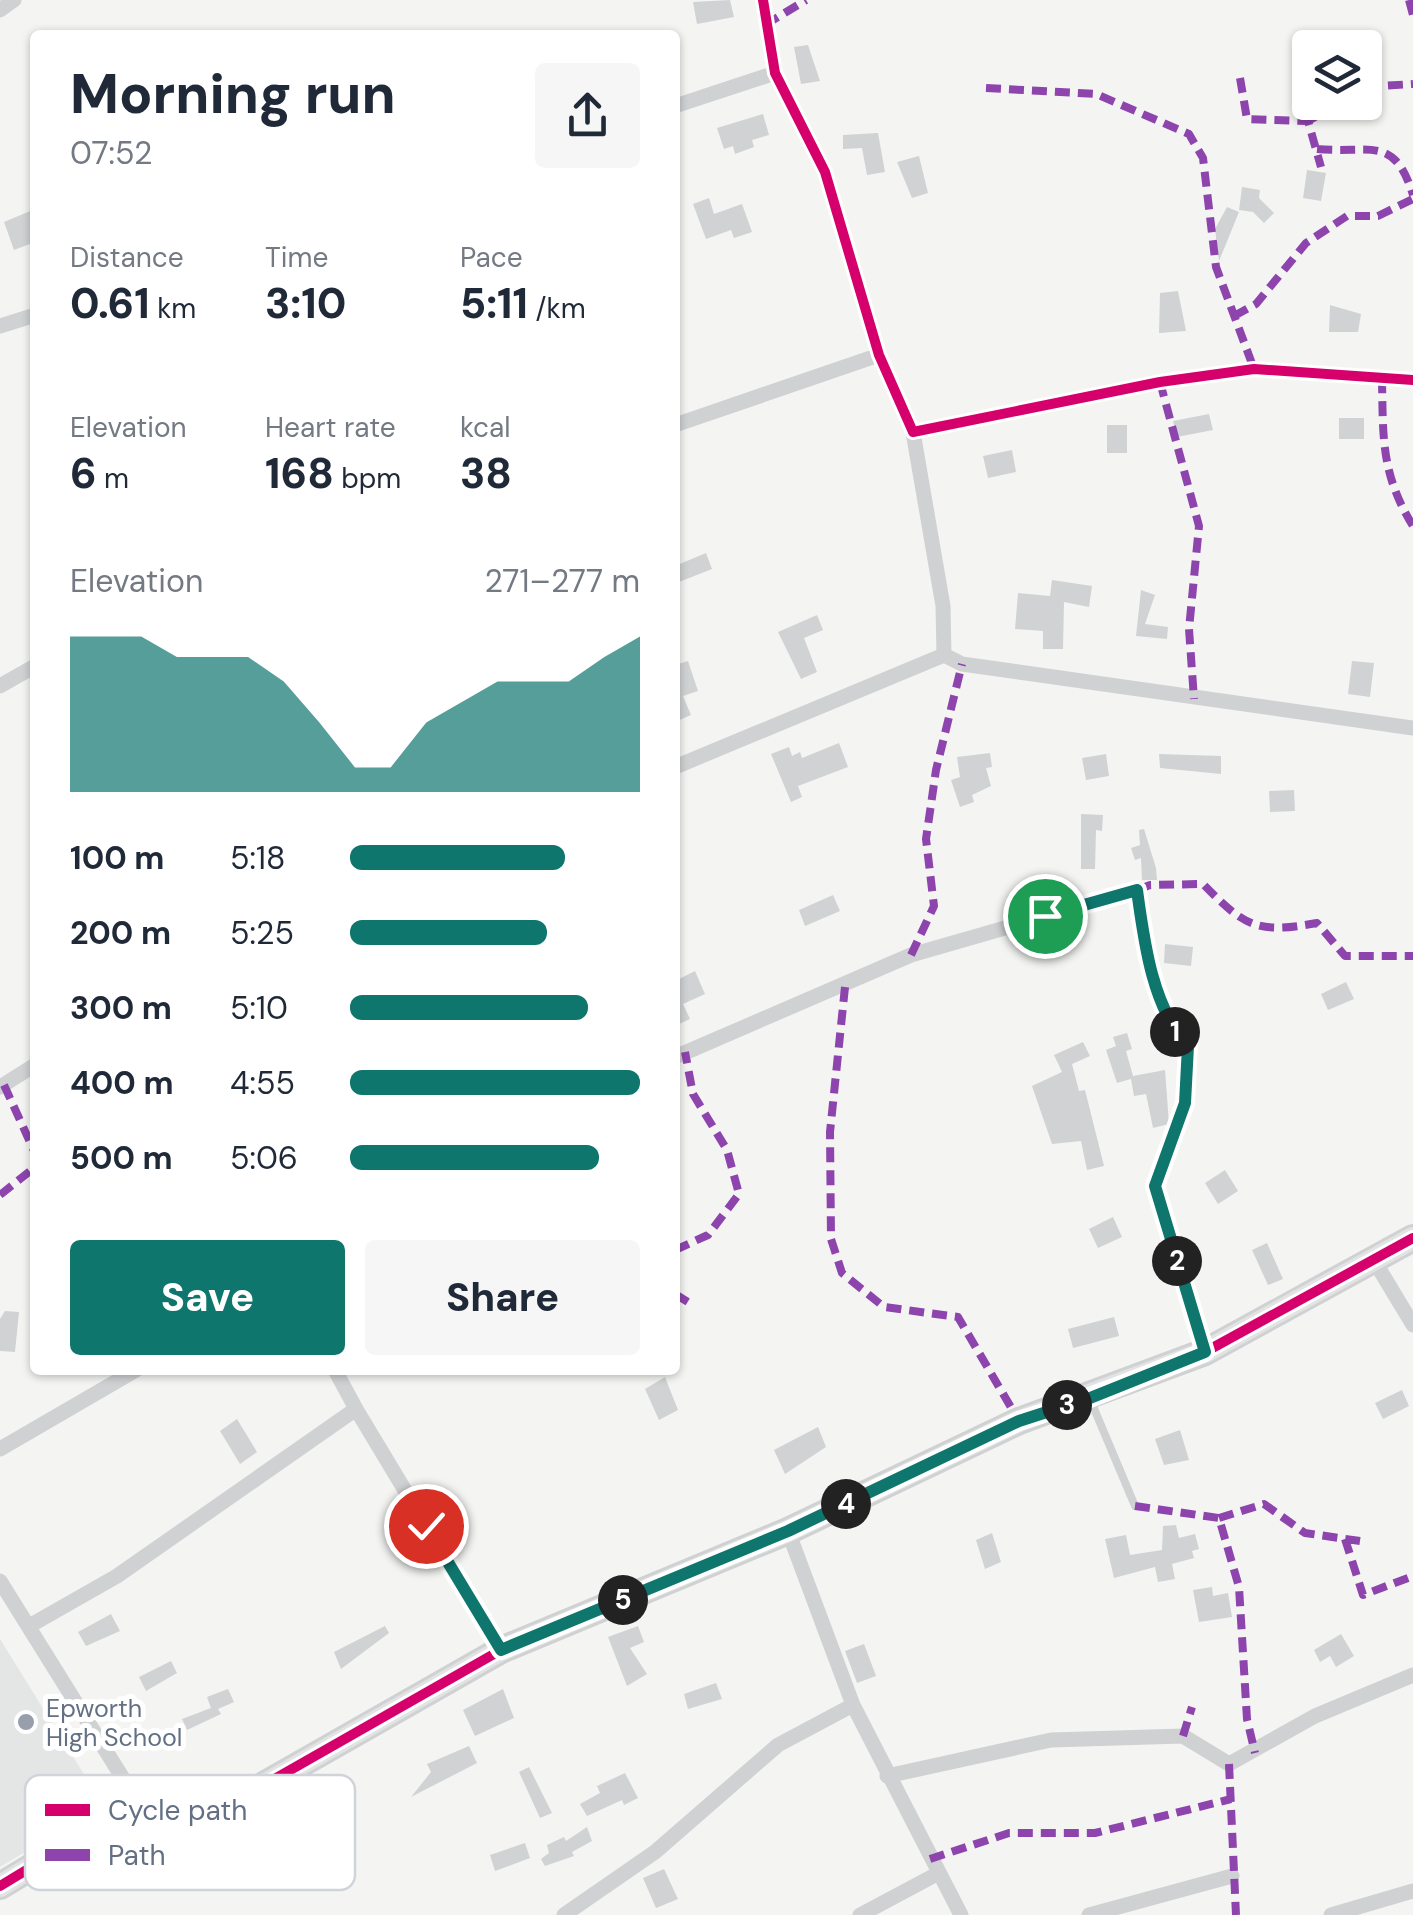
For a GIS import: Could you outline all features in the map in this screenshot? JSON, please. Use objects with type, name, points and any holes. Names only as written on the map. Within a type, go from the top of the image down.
[{"type":"street","points":[[0,10],[14,0]]},
{"type":"street","points":[[763,0],[775,73],[824,172],[879,355],[913,432],[943,606],[944,654]]},
{"type":"street","points":[[680,104],[775,73]]},
{"type":"street","points":[[0,326],[30,316]]},
{"type":"street","points":[[680,423],[879,355]]},
{"type":"street","points":[[913,432],[1160,382],[1254,369],[1413,380]]},
{"type":"street","points":[[944,654],[962,664],[1413,728]]},
{"type":"street","points":[[680,766],[944,654]]},
{"type":"street","points":[[0,686],[30,669]]},
{"type":"street","points":[[680,1055],[910,956],[1137,890]]},
{"type":"street","points":[[0,1087],[30,1068]]},
{"type":"street","points":[[281,1775],[501,1650],[788,1531],[1019,1421],[1090,1398],[1205,1352],[1413,1238]]},
{"type":"street","points":[[1375,1262],[1413,1325]]},
{"type":"street","points":[[0,1449],[127,1375]]},
{"type":"street","points":[[337,1375],[501,1650]]},
{"type":"street","points":[[31,1625],[116,1576],[356,1409]]},
{"type":"street","points":[[788,1531],[853,1705],[961,1915]]},
{"type":"street","points":[[0,1581],[121,1775]]},
{"type":"street","points":[[887,1776],[1051,1740],[1184,1736],[1230,1764],[1316,1716],[1413,1675]]},
{"type":"street","points":[[564,1915],[655,1852],[778,1745],[853,1705]]},
{"type":"street","points":[[0,1886],[25,1871]]},
{"type":"street","points":[[860,1915],[937,1874]]},
{"type":"street","points":[[1089,1915],[1232,1876]]},
{"type":"street","points":[[1332,1915],[1413,1890]]},
{"type":"lane","points":[[1137,890],[1146,956],[1176,1034],[1188,1046],[1185,1103],[1155,1186],[1205,1352]]},
{"type":"lane","points":[[1090,1398],[1135,1506]]},
{"type":"shaded area","name":"Epworth High School","points":[[0,1639],[84,1775],[25,1775],[25,1852],[0,1867]]},
{"type":"building","points":[[730,0],[734,17],[697,24],[693,2]]},
{"type":"building","points":[[808,45],[820,81],[801,84],[794,47]]},
{"type":"building","points":[[763,114],[769,135],[752,140],[754,147],[735,154],[733,146],[724,149],[717,128]]},
{"type":"building","points":[[878,133],[885,172],[867,175],[862,148],[843,149],[843,135]]},
{"type":"building","points":[[919,156],[928,193],[912,198],[897,162]]},
{"type":"building","points":[[1307,170],[1326,173],[1321,201],[1303,198]]},
{"type":"building","points":[[1242,187],[1260,190],[1259,198],[1274,213],[1264,223],[1253,212],[1239,210]]},
{"type":"building","points":[[709,198],[714,214],[742,204],[752,232],[734,238],[731,230],[706,239],[693,204]]},
{"type":"building","points":[[1227,207],[1239,212],[1219,261],[1215,229]]},
{"type":"building","points":[[30,211],[30,244],[14,250],[4,222]]},
{"type":"building","points":[[1178,291],[1186,331],[1159,333],[1160,293]]},
{"type":"building","points":[[1330,305],[1361,314],[1358,332],[1329,332]]},
{"type":"building","points":[[1209,414],[1213,430],[1177,437],[1173,421]]},
{"type":"building","points":[[1339,418],[1364,418],[1364,439],[1339,439]]},
{"type":"building","points":[[1107,425],[1127,425],[1127,453],[1107,453]]},
{"type":"building","points":[[1012,450],[1016,472],[988,478],[983,456]]},
{"type":"building","points":[[706,553],[712,569],[680,582],[680,564]]},
{"type":"building","points":[[1052,580],[1092,586],[1089,607],[1064,602],[1063,649],[1043,649],[1043,631],[1015,629],[1018,593],[1050,596]]},
{"type":"building","points":[[1141,590],[1155,595],[1145,624],[1168,627],[1167,639],[1136,636]]},
{"type":"building","points":[[817,615],[823,630],[804,638],[817,672],[801,679],[778,632]]},
{"type":"building","points":[[688,661],[698,691],[683,696],[691,715],[680,720],[680,663]]},
{"type":"building","points":[[1352,661],[1374,663],[1370,697],[1348,694]]},
{"type":"building","points":[[839,743],[848,767],[798,786],[802,797],[791,802],[771,754],[789,747],[792,756],[800,752],[802,758]]},
{"type":"building","points":[[990,753],[992,767],[986,768],[991,786],[972,795],[974,802],[960,807],[951,780],[960,777],[957,757]]},
{"type":"building","points":[[1106,754],[1109,776],[1086,780],[1082,758]]},
{"type":"building","points":[[1159,754],[1221,756],[1221,774],[1160,768]]},
{"type":"building","points":[[1294,790],[1295,811],[1270,812],[1269,791]]},
{"type":"building","points":[[1081,814],[1103,815],[1102,831],[1096,830],[1095,869],[1081,869]]},
{"type":"building","points":[[1144,829],[1157,880],[1142,880],[1141,858],[1135,860],[1131,848],[1140,845],[1139,830]]},
{"type":"building","points":[[833,895],[840,911],[805,926],[799,910]]},
{"type":"building","points":[[1165,944],[1193,947],[1191,966],[1164,963]]},
{"type":"building","points":[[695,971],[705,994],[683,1004],[690,1019],[680,1024],[680,978]]},
{"type":"building","points":[[1346,982],[1354,999],[1328,1010],[1321,994]]},
{"type":"building","points":[[1127,1033],[1132,1049],[1126,1051],[1133,1076],[1165,1070],[1169,1124],[1153,1128],[1146,1094],[1134,1096],[1131,1079],[1117,1083],[1106,1050],[1116,1046],[1113,1037]]},
{"type":"building","points":[[1083,1042],[1090,1056],[1072,1064],[1079,1091],[1085,1090],[1104,1166],[1087,1170],[1081,1141],[1052,1144],[1032,1086],[1062,1072],[1054,1055]]},
{"type":"building","points":[[1225,1170],[1238,1191],[1218,1204],[1205,1183]]},
{"type":"building","points":[[1113,1217],[1122,1237],[1098,1248],[1089,1229]]},
{"type":"building","points":[[1267,1243],[1283,1279],[1268,1285],[1252,1250]]},
{"type":"building","points":[[5,1311],[19,1312],[15,1352],[0,1351],[0,1319]]},
{"type":"building","points":[[1114,1317],[1119,1336],[1073,1348],[1068,1329]]},
{"type":"building","points":[[665,1377],[678,1410],[659,1420],[645,1389]]},
{"type":"building","points":[[1402,1390],[1409,1406],[1383,1419],[1375,1403]]},
{"type":"building","points":[[237,1419],[257,1452],[240,1464],[220,1431]]},
{"type":"building","points":[[818,1427],[826,1447],[785,1474],[774,1450]]},
{"type":"building","points":[[1180,1430],[1189,1460],[1164,1465],[1155,1439]]},
{"type":"building","points":[[1176,1525],[1179,1538],[1195,1534],[1199,1549],[1192,1551],[1194,1558],[1172,1564],[1175,1579],[1158,1582],[1155,1567],[1114,1578],[1105,1539],[1126,1535],[1130,1555],[1162,1550],[1163,1526]]},
{"type":"building","points":[[992,1533],[1001,1562],[985,1569],[976,1540]]},
{"type":"building","points":[[1212,1587],[1213,1596],[1228,1593],[1232,1617],[1199,1622],[1193,1590]]},
{"type":"building","points":[[111,1614],[120,1631],[86,1646],[78,1632]]},
{"type":"building","points":[[385,1626],[389,1633],[341,1669],[334,1652]]},
{"type":"building","points":[[638,1626],[644,1642],[630,1648],[647,1674],[627,1686],[608,1637]]},
{"type":"building","points":[[1341,1634],[1354,1656],[1336,1667],[1330,1656],[1320,1662],[1314,1650]]},
{"type":"building","points":[[864,1644],[876,1676],[857,1683],[845,1651]]},
{"type":"building","points":[[171,1661],[177,1673],[146,1691],[139,1677]]},
{"type":"building","points":[[716,1683],[722,1699],[688,1709],[684,1694]]},
{"type":"building","points":[[228,1689],[234,1702],[218,1709],[221,1714],[187,1730],[182,1719],[211,1708],[207,1697]]},
{"type":"building","points":[[503,1689],[514,1718],[475,1736],[463,1710]]},
{"type":"building","points":[[469,1746],[477,1763],[411,1797],[431,1772],[427,1764]]},
{"type":"building","points":[[529,1767],[552,1813],[540,1818],[519,1772]]},
{"type":"building","points":[[625,1773],[638,1798],[624,1805],[622,1800],[587,1816],[580,1804],[600,1793],[597,1786]]},
{"type":"building","points":[[587,1827],[592,1841],[572,1852],[574,1856],[545,1866],[541,1859],[549,1853],[547,1845],[564,1837],[566,1841]]},
{"type":"building","points":[[525,1843],[530,1858],[495,1871],[490,1855]]},
{"type":"building","points":[[664,1869],[678,1899],[656,1908],[643,1878]]},
{"type":"marked path","points":[[765,25],[806,0]]},
{"type":"marked path","points":[[1409,0],[1413,15]]},
{"type":"marked path","points":[[1240,78],[1247,119],[1308,121],[1321,167]]},
{"type":"marked path","points":[[1382,86],[1413,84]]},
{"type":"marked path","points":[[986,88],[1096,94],[1189,134],[1203,158],[1216,267],[1254,369]]},
{"type":"marked path","points":[[1317,149],[1366,150],[1389,155],[1406,176],[1413,195]]},
{"type":"marked path","points":[[1234,316],[1256,304],[1306,243],[1347,216],[1378,216],[1413,199]]},
{"type":"marked path","points":[[1382,378],[1389,472],[1413,526]]},
{"type":"marked path","points":[[1160,382],[1199,526],[1189,629],[1194,699]]},
{"type":"marked path","points":[[911,955],[934,906],[926,839],[936,770],[962,664]]},
{"type":"marked path","points":[[1137,890],[1150,885],[1203,884],[1230,910],[1253,924],[1280,928],[1317,923],[1345,956],[1413,956]]},
{"type":"marked path","points":[[845,987],[830,1132],[831,1239],[842,1273],[884,1307],[958,1317],[1019,1421]]},
{"type":"marked path","points":[[680,1248],[708,1235],[739,1194],[727,1150],[693,1094],[685,1052]]},
{"type":"marked path","points":[[4,1085],[30,1142]]},
{"type":"marked path","points":[[0,1195],[30,1171]]},
{"type":"marked path","points":[[680,1297],[691,1304]]},
{"type":"marked path","points":[[1219,1518],[1264,1504],[1305,1533],[1360,1541]]},
{"type":"marked path","points":[[1135,1506],[1219,1518],[1239,1587],[1247,1719],[1255,1753]]},
{"type":"marked path","points":[[1345,1539],[1363,1595],[1413,1576]]},
{"type":"marked path","points":[[1183,1736],[1192,1707]]},
{"type":"marked path","points":[[1229,1764],[1236,1915]]},
{"type":"marked path","points":[[930,1859],[1009,1833],[1095,1833],[1231,1799]]},
{"type":"cycle path","points":[[763,0],[775,73],[825,172],[879,355],[913,432],[1160,382],[1254,369],[1413,380]]},
{"type":"cycle path","points":[[281,1775],[501,1650],[788,1531],[1019,1421],[1205,1352],[1413,1238]]},
{"type":"cycle path","points":[[0,1886],[25,1871]]},
{"type":"place","name":"Epworth High School","points":[[26,1722]]},
{"type":"route","points":[[426,1526],[501,1650],[788,1531],[1019,1421],[1090,1398],[1205,1352],[1155,1186],[1185,1103],[1188,1046],[1176,1034],[1146,956],[1137,890],[1045,916]]}]
